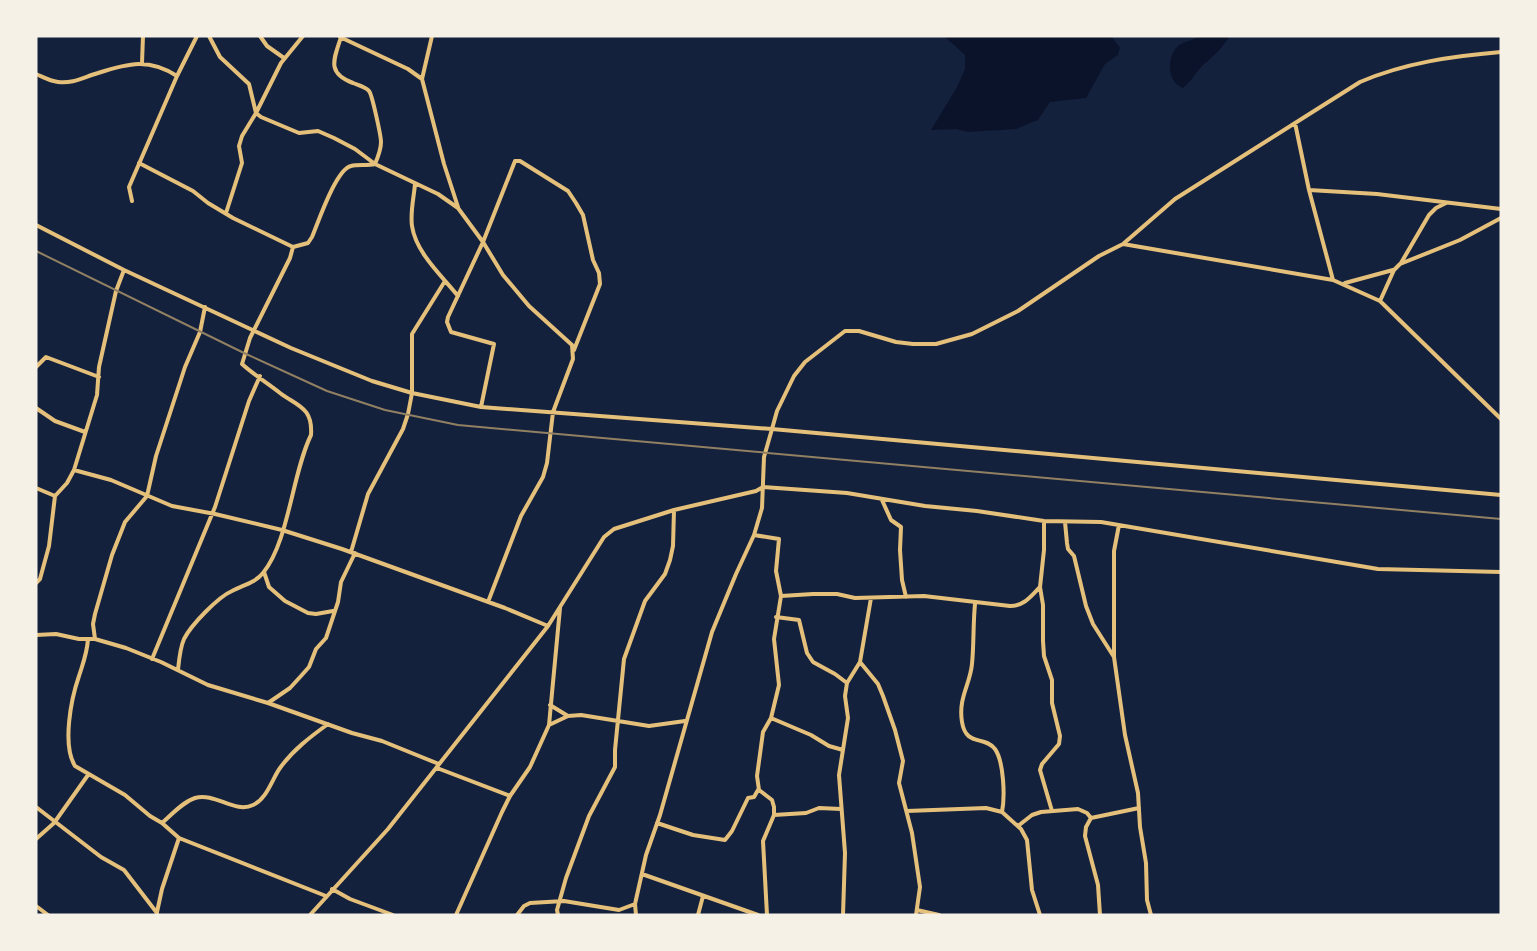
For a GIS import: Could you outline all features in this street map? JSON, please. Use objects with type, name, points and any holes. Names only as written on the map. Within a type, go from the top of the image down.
[{"type":"street","points":[[142,63],[143,36]]},
{"type":"street","points":[[132,201],[129,187],[177,76],[197,36]]},
{"type":"street","points":[[209,36],[220,57],[249,84],[256,113],[261,117],[299,133],[318,131],[334,138],[355,149],[375,164],[438,194],[458,208]]},
{"type":"street","points":[[260,36],[267,46],[284,58]]},
{"type":"street","points":[[226,213],[242,163],[239,146],[242,136],[284,58],[303,36]]},
{"type":"street","points":[[375,164],[381,141],[375,117],[374,100],[369,90],[336,73],[333,65],[340,36],[408,69],[422,79]]},
{"type":"street","points":[[432,36],[422,79],[458,208],[510,283],[529,306],[572,345],[573,351],[573,359],[553,412],[547,463],[543,477],[521,516],[488,602]]},
{"type":"street","points":[[636,915],[636,904],[646,855],[685,721],[716,623],[754,536],[762,508],[764,457],[777,411],[794,376],[805,362],[845,331],[859,331],[896,342],[913,344],[936,344],[972,334],[1018,312],[1099,256],[1123,244],[1175,199],[1359,82],[1383,72],[1422,62],[1501,52]]},
{"type":"street","points":[[36,74],[57,82],[69,82],[142,63],[157,66],[177,76]]},
{"type":"street","points":[[1294,123],[1333,280]]},
{"type":"street","points":[[481,407],[494,344],[451,332],[447,322],[483,242],[515,161],[520,161],[568,191],[583,215],[600,284],[573,351]]},
{"type":"street","points":[[140,163],[193,191],[226,213],[293,247],[308,243],[329,196],[345,169],[350,166],[375,164]]},
{"type":"street","points":[[415,184],[412,217],[415,235],[428,258],[458,296]]},
{"type":"street","points":[[1309,190],[1377,194],[1501,208]]},
{"type":"street","points":[[1380,301],[1394,270],[1430,215],[1436,208],[1447,203]]},
{"type":"street","points":[[1400,264],[1460,240],[1501,218]]},
{"type":"street","points":[[36,225],[123,270],[349,372],[412,393],[481,407],[772,429],[1501,495]]},
{"type":"street","points":[[1123,244],[1333,280],[1344,284],[1380,301],[1501,419]]},
{"type":"street","points":[[178,670],[184,639],[206,612],[223,596],[255,581],[264,572],[282,530],[311,435],[312,428],[302,406],[242,364],[244,353],[290,258],[293,247]]},
{"type":"street","points":[[36,583],[48,546],[55,496],[67,483],[74,470],[97,395],[99,367],[123,270]]},
{"type":"street","points":[[1344,284],[1394,270]]},
{"type":"street","points":[[268,703],[290,688],[309,667],[316,649],[326,638],[338,602],[341,582],[353,553],[368,494],[403,429],[412,393],[412,334],[446,280]]},
{"type":"street","points":[[95,639],[93,624],[95,614],[112,555],[125,522],[147,496],[156,456],[185,367],[200,332],[205,307]]},
{"type":"street","points":[[36,367],[46,357],[99,377]]},
{"type":"street","points":[[152,659],[212,513],[249,401],[260,376]]},
{"type":"street","points":[[36,408],[55,421],[85,432]]},
{"type":"street","points":[[74,470],[111,480],[172,506],[282,530],[353,553],[506,608],[548,626]]},
{"type":"street","points":[[310,915],[388,829],[548,626],[608,534],[614,529],[674,510],[756,491],[763,487],[847,493],[882,500],[1044,521],[1101,522],[1378,569],[1501,572]]},
{"type":"street","points":[[36,488],[55,496]]},
{"type":"street","points":[[882,500],[891,520],[901,527],[902,580],[906,597]]},
{"type":"street","points":[[558,915],[559,902],[589,816],[615,767],[624,659],[645,601],[665,574],[670,560],[673,546],[674,510]]},
{"type":"street","points":[[1044,521],[1040,587],[1043,605],[1044,656],[1052,680],[1052,703],[1060,736],[1057,747],[1047,757],[1040,770],[1052,811]]},
{"type":"street","points":[[1065,522],[1068,549],[1074,556],[1086,606],[1093,624],[1114,657]]},
{"type":"street","points":[[1119,525],[1114,551],[1114,657],[1125,735],[1138,793],[1140,827],[1146,863],[1147,900],[1151,915]]},
{"type":"street","points":[[657,823],[693,835],[725,840],[732,831],[748,798],[754,797],[759,790],[757,776],[763,732],[771,718],[779,686],[774,639],[781,596],[776,571],[779,539],[754,536]]},
{"type":"street","points":[[264,572],[269,588],[285,601],[308,613],[334,611]]},
{"type":"street","points":[[781,596],[837,594],[855,598],[924,596],[975,604],[1019,606],[1040,587]]},
{"type":"street","points":[[843,915],[845,845],[839,784],[848,718],[845,696],[847,683],[860,662],[871,598]]},
{"type":"street","points":[[975,604],[972,665],[960,710],[967,735],[979,742],[989,744],[995,749],[999,758],[1004,787],[1002,812]]},
{"type":"street","points":[[456,915],[510,796],[530,767],[549,725],[560,607]]},
{"type":"street","points":[[776,617],[799,620],[807,653],[813,662],[847,683]]},
{"type":"street","points":[[36,635],[56,634],[95,639],[126,648],[221,690],[268,703],[399,747],[510,796]]},
{"type":"street","points":[[88,639],[87,654],[79,675],[70,718],[69,749],[75,766],[125,795],[179,838],[326,896]]},
{"type":"street","points":[[860,662],[878,684],[895,730],[903,761],[899,783],[907,811],[920,887],[916,913],[939,915]]},
{"type":"street","points":[[550,705],[568,716]]},
{"type":"street","points":[[549,725],[568,716],[581,715],[649,726],[685,721]]},
{"type":"street","points":[[771,718],[811,735],[829,746],[843,750]]},
{"type":"street","points":[[162,823],[179,807],[196,798],[213,797],[236,806],[252,806],[260,800],[280,768],[297,747],[328,724]]},
{"type":"street","points":[[36,839],[54,823],[88,775]]},
{"type":"street","points":[[759,790],[772,800],[774,807],[774,815],[763,841],[767,915]]},
{"type":"street","points":[[36,807],[42,809],[54,823],[101,857],[124,870],[157,914]]},
{"type":"street","points":[[774,815],[806,813],[819,808],[841,808]]},
{"type":"street","points":[[907,811],[986,808],[1002,812],[1018,826],[1027,840],[1032,890],[1040,915]]},
{"type":"street","points":[[1100,915],[1098,885],[1085,836],[1086,826],[1091,818],[1139,808]]},
{"type":"street","points":[[1018,826],[1032,815],[1052,811],[1078,809],[1087,813],[1091,818]]},
{"type":"street","points":[[157,914],[162,889],[179,838]]},
{"type":"street","points":[[642,874],[758,915]]},
{"type":"street","points":[[332,889],[383,914],[393,915]]},
{"type":"street","points":[[698,915],[703,896]]},
{"type":"street","points":[[517,915],[524,906],[530,903],[559,902],[619,910],[636,904]]},
{"type":"street","points":[[36,906],[48,915]]},
{"type":"water","points":[[944,36],[1111,36],[1120,48],[1118,55],[1105,64],[1086,98],[1050,102],[1038,120],[1016,129],[968,132],[956,129],[931,130],[965,69],[965,55]]},
{"type":"water","points":[[1201,36],[1230,36],[1183,88],[1174,81],[1171,75],[1171,56],[1180,45]]},
{"type":"railway","points":[[36,251],[327,391],[385,410],[458,425],[1501,519]]}]
